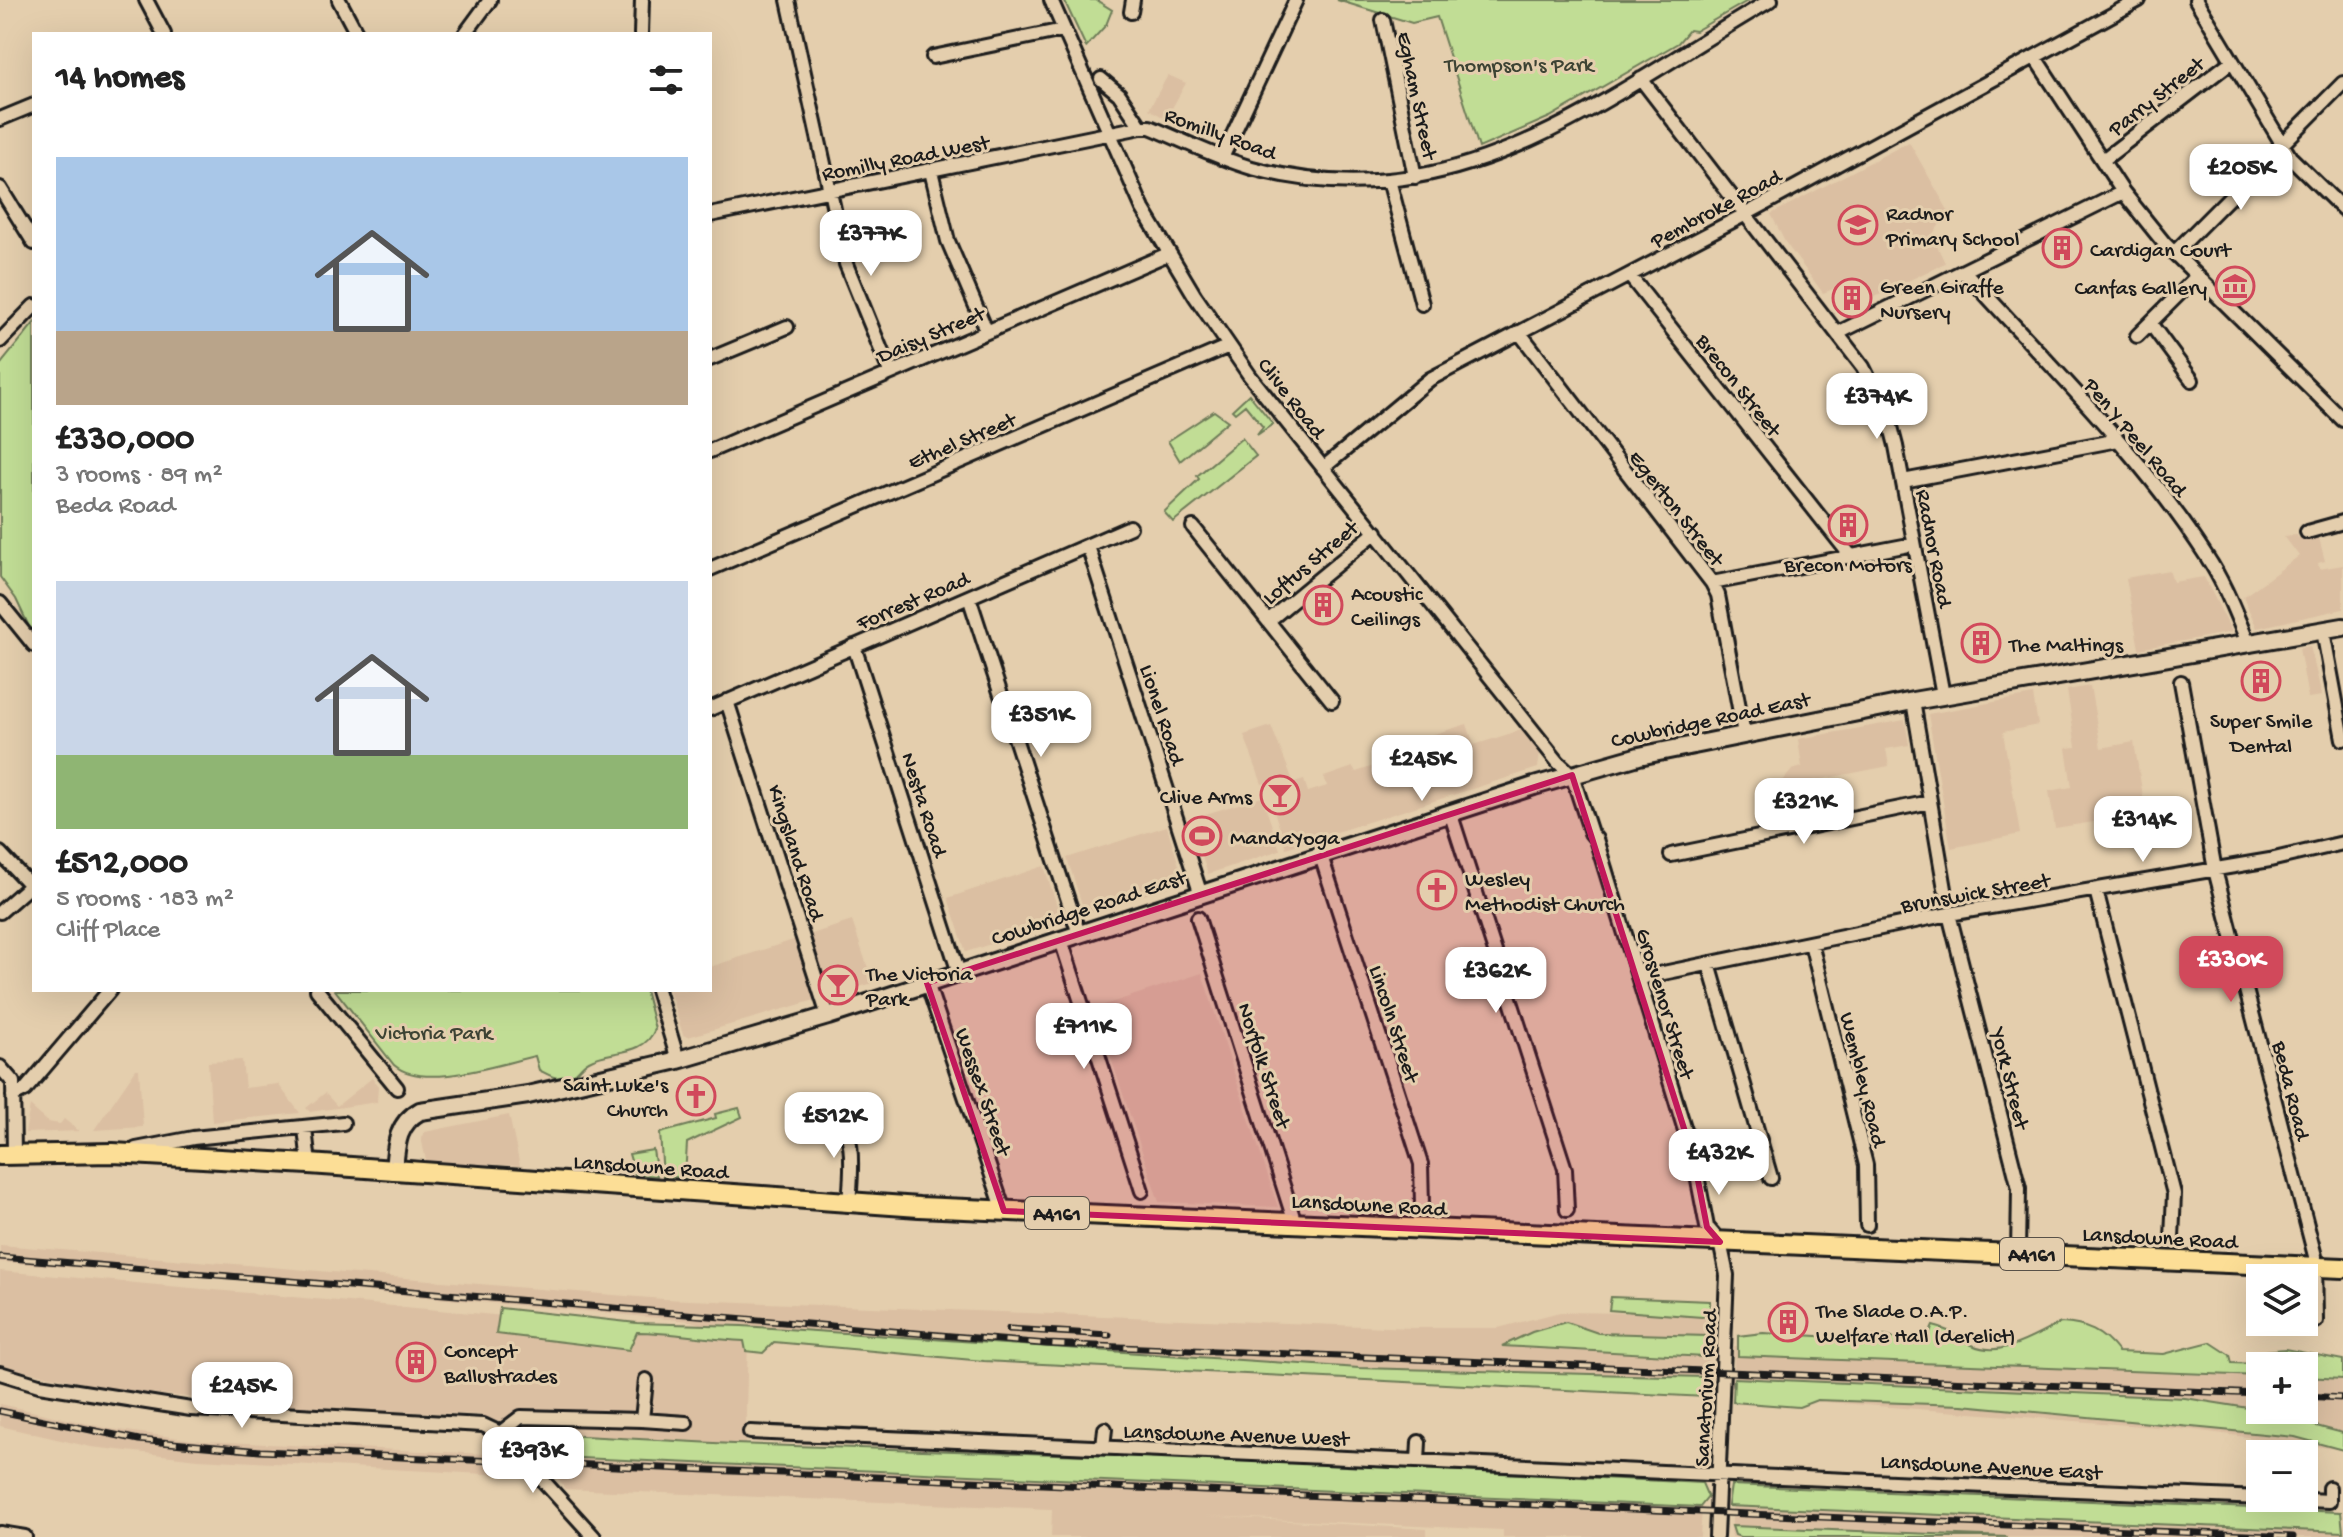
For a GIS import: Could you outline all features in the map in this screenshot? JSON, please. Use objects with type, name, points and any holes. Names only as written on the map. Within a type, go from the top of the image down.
[{"type":"main road","points":[[7,1154],[113,1153],[309,1164]]},
{"type":"main road","name":"A4161","points":[[309,1164],[394,1171]]},
{"type":"main road","name":"Lansdowne Road","points":[[394,1171],[849,1204],[2248,1264]]},
{"type":"main road","name":"Lansdowne Road","points":[[2318,1267],[2343,1268]]},
{"type":"street","points":[[146,0],[163,32]]},
{"type":"street","points":[[339,0],[356,32]]},
{"type":"street","points":[[466,32],[490,0]]},
{"type":"street","points":[[641,32],[642,0]]},
{"type":"street","points":[[788,0],[827,192],[846,264],[890,372]]},
{"type":"street","name":"Clive Road","points":[[1051,0],[1108,135],[1168,254],[1229,346],[1558,762],[1572,775]]},
{"type":"street","points":[[1222,158],[1296,0]]},
{"type":"street","name":"Romilly Road","points":[[1108,135],[1150,127],[1222,158],[1293,176],[1389,180],[1415,177],[1509,152],[1641,79],[1771,0]]},
{"type":"street","name":"Pembroke Road","points":[[1323,468],[1419,386],[2036,59],[2139,0]]},
{"type":"street","points":[[2196,0],[2282,145],[2343,209]]},
{"type":"street","name":"Egham Street","points":[[1383,20],[1415,177]]},
{"type":"street","points":[[933,57],[1063,30]]},
{"type":"street","points":[[2036,59],[2123,192],[2174,253],[2343,420]]},
{"type":"street","name":"Parry Street","points":[[2103,160],[2232,61]]},
{"type":"street","name":"Romilly Road","points":[[1101,79],[1119,94],[1141,127]]},
{"type":"street","name":"Radnor Road","points":[[1641,79],[1863,367],[1889,419],[1943,695]]},
{"type":"street","points":[[2174,253],[2343,83]]},
{"type":"street","points":[[0,119],[32,106]]},
{"type":"street","name":"Romilly Road West","points":[[712,215],[1108,135]]},
{"type":"street","points":[[931,171],[948,241],[986,330]]},
{"type":"street","points":[[1389,180],[1422,304]]},
{"type":"street","points":[[0,188],[32,240]]},
{"type":"street","points":[[1838,333],[2123,192]]},
{"type":"street","name":"Daisy Street","points":[[712,450],[1168,254]]},
{"type":"street","name":"Pen Y Peel Road","points":[[1965,272],[2118,440],[2208,558],[2249,645]]},
{"type":"street","name":"Brecon Street","points":[[1629,275],[1850,555]]},
{"type":"street","points":[[2137,336],[2197,276]]},
{"type":"street","points":[[0,341],[32,308]]},
{"type":"street","points":[[2150,323],[2192,380]]},
{"type":"street","points":[[712,358],[787,327]]},
{"type":"street","name":"Egerton Street","points":[[1519,332],[1712,583],[1721,608],[1744,734]]},
{"type":"street","name":"Ethel Street","points":[[712,568],[1229,346]]},
{"type":"street","points":[[1903,481],[2118,440]]},
{"type":"street","points":[[2307,532],[2343,522]]},
{"type":"street","name":"Forrest Road","points":[[712,708],[1130,527]]},
{"type":"street","name":"Loftus Street","points":[[1193,527],[1332,701]]},
{"type":"street","name":"Loftus Street","points":[[1268,621],[1376,532]]},
{"type":"street","points":[[1712,583],[1914,544]]},
{"type":"street","name":"Lionel Road","points":[[1088,546],[1201,895]]},
{"type":"street","points":[[969,597],[1079,934]]},
{"type":"street","points":[[0,603],[32,643]]},
{"type":"street","name":"Cowbridge Road East","points":[[394,1171],[399,1133],[404,1122],[420,1111],[528,1095],[678,1060],[828,1016],[1639,756],[1943,695],[2343,627]]},
{"type":"street","points":[[2323,631],[2343,739]]},
{"type":"street","name":"Nesta Road","points":[[854,646],[959,973]]},
{"type":"street","name":"Beda Road","points":[[2181,682],[2215,870],[2316,1264]]},
{"type":"street","name":"Kingsland Road","points":[[727,701],[828,1016]]},
{"type":"street","points":[[1913,701],[1945,889]]},
{"type":"street","name":"Grosvenor Street","points":[[1572,775],[1591,833],[1596,839],[1694,1160],[1707,1227],[1720,1242]]},
{"type":"street","points":[[1671,855],[1930,802]]},
{"type":"street","points":[[1451,815],[1565,1169],[1567,1210]]},
{"type":"street","name":"Brunswick Street","points":[[1639,978],[1949,914],[2215,870],[2343,843]]},
{"type":"street","points":[[0,853],[32,884],[0,912]]},
{"type":"street","name":"Lincoln Street","points":[[1321,856],[1421,1164],[1422,1205]]},
{"type":"street","points":[[2096,890],[2174,1194],[2172,1238]]},
{"type":"street","name":"York Street","points":[[1949,914],[2019,1188],[2018,1254]]},
{"type":"street","name":"Norfolk Street","points":[[1198,918],[1295,1223]]},
{"type":"street","points":[[1061,940],[1142,1191]]},
{"type":"street","name":"Wembley Road","points":[[1811,943],[1866,1165],[1867,1225]]},
{"type":"street","points":[[1709,964],[1771,1178]]},
{"type":"street","name":"Wessex Street","points":[[927,983],[1004,1211]]},
{"type":"street","points":[[13,1096],[25,1090],[108,992]]},
{"type":"street","points":[[319,992],[397,1088]]},
{"type":"street","points":[[658,992],[678,1060]]},
{"type":"street","points":[[0,1067],[13,1082],[7,1154]]},
{"type":"street","points":[[834,1108],[840,1115],[851,1150],[849,1204]]},
{"type":"street","points":[[113,1153],[193,1138],[343,1123]]},
{"type":"street","points":[[305,1128],[309,1164]]},
{"type":"street","name":"Sanatorium Road","points":[[1716,1537],[1728,1295],[1720,1242]]},
{"type":"street","points":[[0,1373],[53,1387],[191,1409],[471,1423],[500,1433],[594,1537]]},
{"type":"street","points":[[642,1420],[646,1380]]},
{"type":"street","points":[[500,1433],[521,1417],[686,1423]]},
{"type":"street","points":[[801,1435],[803,1419]]},
{"type":"street","points":[[1103,1447],[1105,1429]]},
{"type":"street","name":"Lansdowne Avenue West","points":[[750,1432],[1707,1476],[1719,1474]]},
{"type":"street","points":[[1418,1461],[1419,1442]]},
{"type":"street","name":"Lansdowne Avenue East","points":[[1719,1474],[2246,1497]]},
{"type":"street","points":[[2318,1500],[2329,1501],[2329,1488]]},
{"type":"street","points":[[0,1533],[25,1537]]},
{"type":"highlighted area","points":[[1572,775],[1694,1160],[1707,1227],[1720,1242],[1004,1211],[927,983]]},
{"type":"shaded area","points":[[1168,75],[1186,83],[1166,119],[1149,109]]},
{"type":"shaded area","name":"Radnor Primary School","points":[[1909,142],[1949,212],[1932,235],[1945,263],[1873,298],[1862,278],[1823,293],[1785,242],[1771,214]]},
{"type":"shaded area","points":[[2318,534],[2325,561],[2318,563],[2319,569],[2343,565],[2343,609],[2257,628],[2243,597],[2299,556],[2284,536],[2297,535],[2298,538]]},
{"type":"shaded area","points":[[2169,570],[2173,582],[2204,577],[2232,632],[2139,649],[2126,578]]},
{"type":"shaded area","points":[[2310,646],[2322,696],[2308,698],[2299,648]]},
{"type":"shaded area","points":[[2090,686],[2101,748],[2134,742],[2146,814],[2055,828],[2049,791],[2072,787],[2066,748],[2076,747],[2067,690]]},
{"type":"shaded area","points":[[2033,695],[2038,725],[2003,732],[2020,834],[1951,848],[1928,714]]},
{"type":"shaded area","points":[[1905,720],[1909,745],[1886,749],[1889,766],[1777,788],[1792,770],[1802,767],[1798,739]]},
{"type":"shaded area","points":[[1467,724],[1474,745],[1521,730],[1540,753],[1538,768],[1286,848],[1265,783],[1262,784],[1244,735],[1271,726],[1294,783],[1304,780],[1308,792],[1327,786],[1324,777],[1353,767],[1356,772],[1380,764],[1376,752]]},
{"type":"shaded area","points":[[1262,797],[1280,850],[1208,874],[1189,819]]},
{"type":"shaded area","points":[[1167,826],[1184,882],[1085,914],[1067,858]]},
{"type":"shaded area","points":[[1044,866],[1062,921],[966,952],[948,898]]},
{"type":"shaded area","points":[[852,921],[873,983],[688,1037],[683,1035],[670,992],[712,992],[712,966]]},
{"type":"shaded area","points":[[1202,973],[1278,1207],[1159,1202],[1114,1067],[1095,1008]]},
{"type":"shaded area","points":[[242,1060],[245,1088],[278,1084],[300,1113],[212,1122],[208,1062]]},
{"type":"shaded area","points":[[136,1069],[139,1069],[143,1127],[94,1130]]},
{"type":"shaded area","points":[[372,1078],[378,1086],[377,1102],[310,1112],[306,1108],[325,1093],[337,1106]]},
{"type":"shaded area","points":[[30,1106],[48,1122],[60,1124],[64,1119],[79,1131],[25,1133]]},
{"type":"shaded area","points":[[509,1115],[520,1166],[426,1161],[421,1137],[425,1132]]},
{"type":"shaded area","points":[[0,1245],[663,1299],[1413,1328],[1498,1328],[1560,1312],[1710,1314],[1707,1393],[748,1339],[745,1447],[1704,1481],[1700,1537],[1503,1537],[1503,1530],[1205,1516],[1427,1529],[1427,1537],[1051,1537],[1052,1509],[565,1489],[529,1435],[481,1415],[253,1404],[119,1390],[0,1366],[0,1271],[742,1337],[691,1321],[183,1275],[0,1262]]},
{"type":"shaded area","points":[[1734,1346],[2246,1365],[2246,1424],[2318,1424],[2318,1366],[2343,1367],[2343,1450],[2318,1447],[2318,1440],[2268,1440],[2194,1430],[1734,1395]]},
{"type":"shaded area","points":[[0,1404],[111,1429],[202,1441],[509,1455],[525,1476],[198,1459],[91,1447],[0,1426]]},
{"type":"shaded area","points":[[1734,1483],[2343,1522],[2343,1537],[1731,1537]]},
{"type":"green space","points":[[1064,0],[1096,0],[1112,10],[1106,25],[1086,47]]},
{"type":"green space","name":"Thompson's Park","points":[[1337,0],[1749,0],[1695,31],[1689,30],[1678,43],[1550,117],[1479,148],[1437,17],[1412,23]]},
{"type":"green space","points":[[32,325],[32,633],[16,599],[0,577],[0,365]]},
{"type":"green space","points":[[1249,394],[1273,424],[1257,435],[1263,427],[1245,405],[1235,413],[1232,410]]},
{"type":"green space","points":[[1214,411],[1228,421],[1180,461],[1168,441]]},
{"type":"green space","points":[[1242,438],[1256,456],[1173,522],[1164,512],[1199,479],[1197,476]]},
{"type":"green space","name":"Victoria Park","points":[[337,992],[646,992],[655,1029],[643,1044],[598,1057],[568,1077],[557,1078],[539,1070],[535,1056],[484,1069],[443,1075],[424,1076],[394,1065]]},
{"type":"green space","points":[[739,1108],[742,1117],[687,1143],[685,1178],[663,1176],[660,1133],[716,1118],[715,1114]]},
{"type":"green space","points":[[653,1150],[657,1176],[635,1174],[629,1154]]},
{"type":"green space","points":[[1611,1297],[1710,1301],[1710,1314],[1702,1317],[1609,1310]]},
{"type":"green space","points":[[500,1308],[637,1323],[742,1326],[1359,1368],[1705,1377],[1706,1397],[984,1361],[774,1342],[763,1353],[746,1351],[744,1341],[650,1332],[637,1332],[629,1350],[496,1334]]},
{"type":"green space","points":[[1566,1322],[1598,1333],[1708,1336],[1705,1357],[1502,1346],[1532,1332]]},
{"type":"green space","points":[[2061,1323],[2093,1330],[2118,1352],[2164,1354],[2210,1342],[2230,1355],[2232,1363],[2246,1364],[2246,1375],[1738,1356],[1738,1336],[1763,1333],[1852,1338],[1885,1336],[1908,1342],[1928,1337],[1933,1326],[1983,1349],[2018,1344]]},
{"type":"green space","points":[[2285,1349],[2301,1352],[2264,1352],[2264,1351]]},
{"type":"green space","points":[[2318,1355],[2343,1360],[2343,1379],[2318,1378]]},
{"type":"green space","points":[[1734,1378],[2185,1398],[2246,1408],[2246,1424],[2309,1424],[2343,1433],[2343,1450],[2318,1443],[2318,1440],[2295,1437],[1962,1405],[1817,1400],[1799,1407],[1733,1402]]},
{"type":"green space","points":[[526,1433],[733,1444],[1433,1466],[1441,1470],[1702,1483],[1708,1497],[1700,1507],[534,1456],[520,1439]]},
{"type":"green space","points":[[1731,1485],[2246,1508],[2246,1512],[2341,1512],[2343,1532],[1728,1506]]},
{"type":"green space","points":[[1732,1526],[2008,1537],[1740,1537],[1735,1535]]},
{"type":"railway","points":[[0,1257],[1047,1344],[2246,1393]]},
{"type":"railway","points":[[1009,1329],[1109,1335]]},
{"type":"railway","points":[[2318,1397],[2343,1398]]},
{"type":"railway","points":[[0,1411],[139,1440],[260,1451],[2293,1537]]},
{"type":"place","name":"Radnor Primary School","points":[[1858,225]]},
{"type":"place","name":"Cardigan Court","points":[[2062,248]]},
{"type":"place","name":"Canfas Gallery","points":[[2235,286]]},
{"type":"place","name":"Green Giraffe Nursery","points":[[1852,298]]},
{"type":"place","name":"Brecon Motors","points":[[1848,525]]},
{"type":"place","name":"Acoustic Ceilings","points":[[1323,605]]},
{"type":"place","name":"The Maltings","points":[[1981,643]]},
{"type":"place","name":"Super Smile Dental","points":[[2261,681]]},
{"type":"place","name":"Clive Arms","points":[[1280,795]]},
{"type":"place","name":"MandaYoga","points":[[1202,836]]},
{"type":"place","name":"Wesley Methodist Church","points":[[1437,890]]},
{"type":"place","name":"The Victoria Park","points":[[838,985]]},
{"type":"place","name":"Saint Luke's Church","points":[[696,1096]]},
{"type":"place","name":"The Slade O.A.P. Welfare Hall (derelict)","points":[[1788,1322]]},
{"type":"place","name":"Concept Ballustrades","points":[[416,1362]]}]
